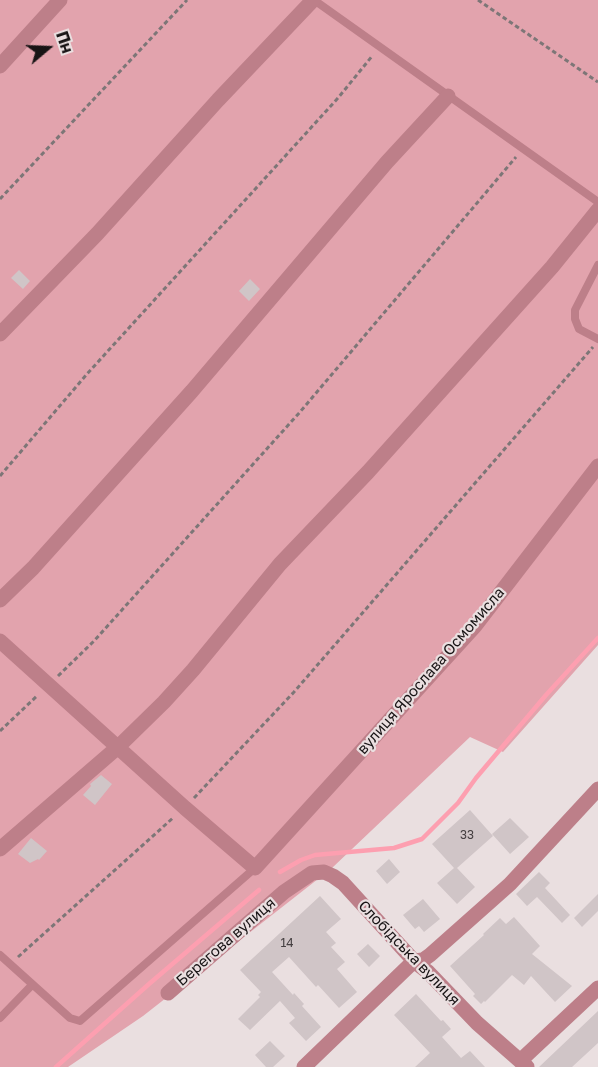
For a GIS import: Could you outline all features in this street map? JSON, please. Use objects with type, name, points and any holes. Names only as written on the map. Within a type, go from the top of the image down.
[{"type":"street","points":[[0,66],[60,0]]},
{"type":"street","points":[[0,333],[96,234],[313,0]]},
{"type":"street","points":[[0,600],[33,568],[192,391],[387,162],[448,96]]},
{"type":"street","points":[[0,849],[118,747],[193,670],[280,564],[368,472],[552,267],[598,210]]},
{"type":"street","name":"вулиця Ярослава Осмомисла","points":[[255,868],[475,626],[598,466]]},
{"type":"street","points":[[0,641],[184,808],[255,868]]},
{"type":"street","points":[[304,1067],[414,961],[423,960],[430,955],[510,884],[598,789]]},
{"type":"street","name":"Слобідська вулиця","points":[[284,892],[312,873],[320,872],[333,876],[349,890],[414,961],[428,972],[517,1063]]},
{"type":"street","name":"Берегова вулиця","points":[[168,993],[284,892]]},
{"type":"street","points":[[517,1063],[598,988]]},
{"type":"lane","points":[[313,0],[598,202]]},
{"type":"lane","points":[[598,265],[575,310],[575,319],[579,329],[598,339]]},
{"type":"lane","points":[[0,955],[70,1018],[80,1021],[255,868]]},
{"type":"lane","points":[[0,1018],[32,985]]},
{"type":"path","points":[[0,199],[187,0]]},
{"type":"path","points":[[478,0],[598,82]]},
{"type":"path","points":[[0,476],[87,374],[338,98],[380,47]]},
{"type":"path","points":[[0,731],[94,641],[300,412],[524,149]]},
{"type":"path","points":[[10,964],[184,808],[294,692],[598,339]]},
{"type":"shaded area","points":[[0,0],[598,0],[598,645],[503,752],[470,737],[332,868],[143,1016],[68,1067],[0,1067]]},
{"type":"building","points":[[19,270],[30,281],[23,289],[11,278]]},
{"type":"building","points":[[250,279],[260,289],[249,301],[239,291]]},
{"type":"building","points":[[101,775],[112,784],[95,805],[83,795],[91,786],[90,784]]},
{"type":"building","points":[[470,810],[493,836],[457,868],[475,887],[457,904],[437,883],[454,868],[432,844]]},
{"type":"building","points":[[510,818],[529,837],[510,854],[492,834]]},
{"type":"building","points":[[31,838],[47,851],[39,860],[30,863],[18,854]]},
{"type":"building","points":[[389,859],[400,872],[387,884],[376,871]]},
{"type":"building","points":[[539,872],[550,883],[545,888],[570,915],[562,923],[537,897],[527,906],[516,894]]},
{"type":"building","points":[[598,894],[598,911],[582,927],[574,918]]},
{"type":"building","points":[[320,896],[341,919],[326,932],[336,943],[331,947],[345,962],[337,969],[357,992],[339,1008],[289,957],[272,972],[304,1004],[302,1006],[321,1027],[306,1041],[289,1023],[295,1018],[280,1001],[250,1030],[238,1019],[260,997],[258,995],[261,992],[240,970]]},
{"type":"building","points":[[423,899],[440,919],[424,932],[419,926],[415,929],[403,915]]},
{"type":"building","points":[[514,917],[540,946],[532,954],[572,986],[555,1002],[531,976],[524,985],[512,975],[481,1004],[450,966],[500,918],[506,924]]},
{"type":"building","points":[[368,944],[380,956],[369,967],[357,954]]},
{"type":"building","points":[[416,994],[451,1029],[442,1037],[461,1058],[470,1051],[485,1067],[415,1067],[430,1053],[394,1015]]},
{"type":"building","points":[[598,1011],[598,1043],[572,1067],[539,1067]]},
{"type":"building","points":[[270,1041],[285,1056],[273,1067],[266,1067],[255,1055]]},
{"type":"waterway","points":[[280,872],[315,855],[394,848],[422,839],[458,803],[476,778],[546,695],[598,638]]},
{"type":"waterway","points":[[56,1067],[259,890]]}]
